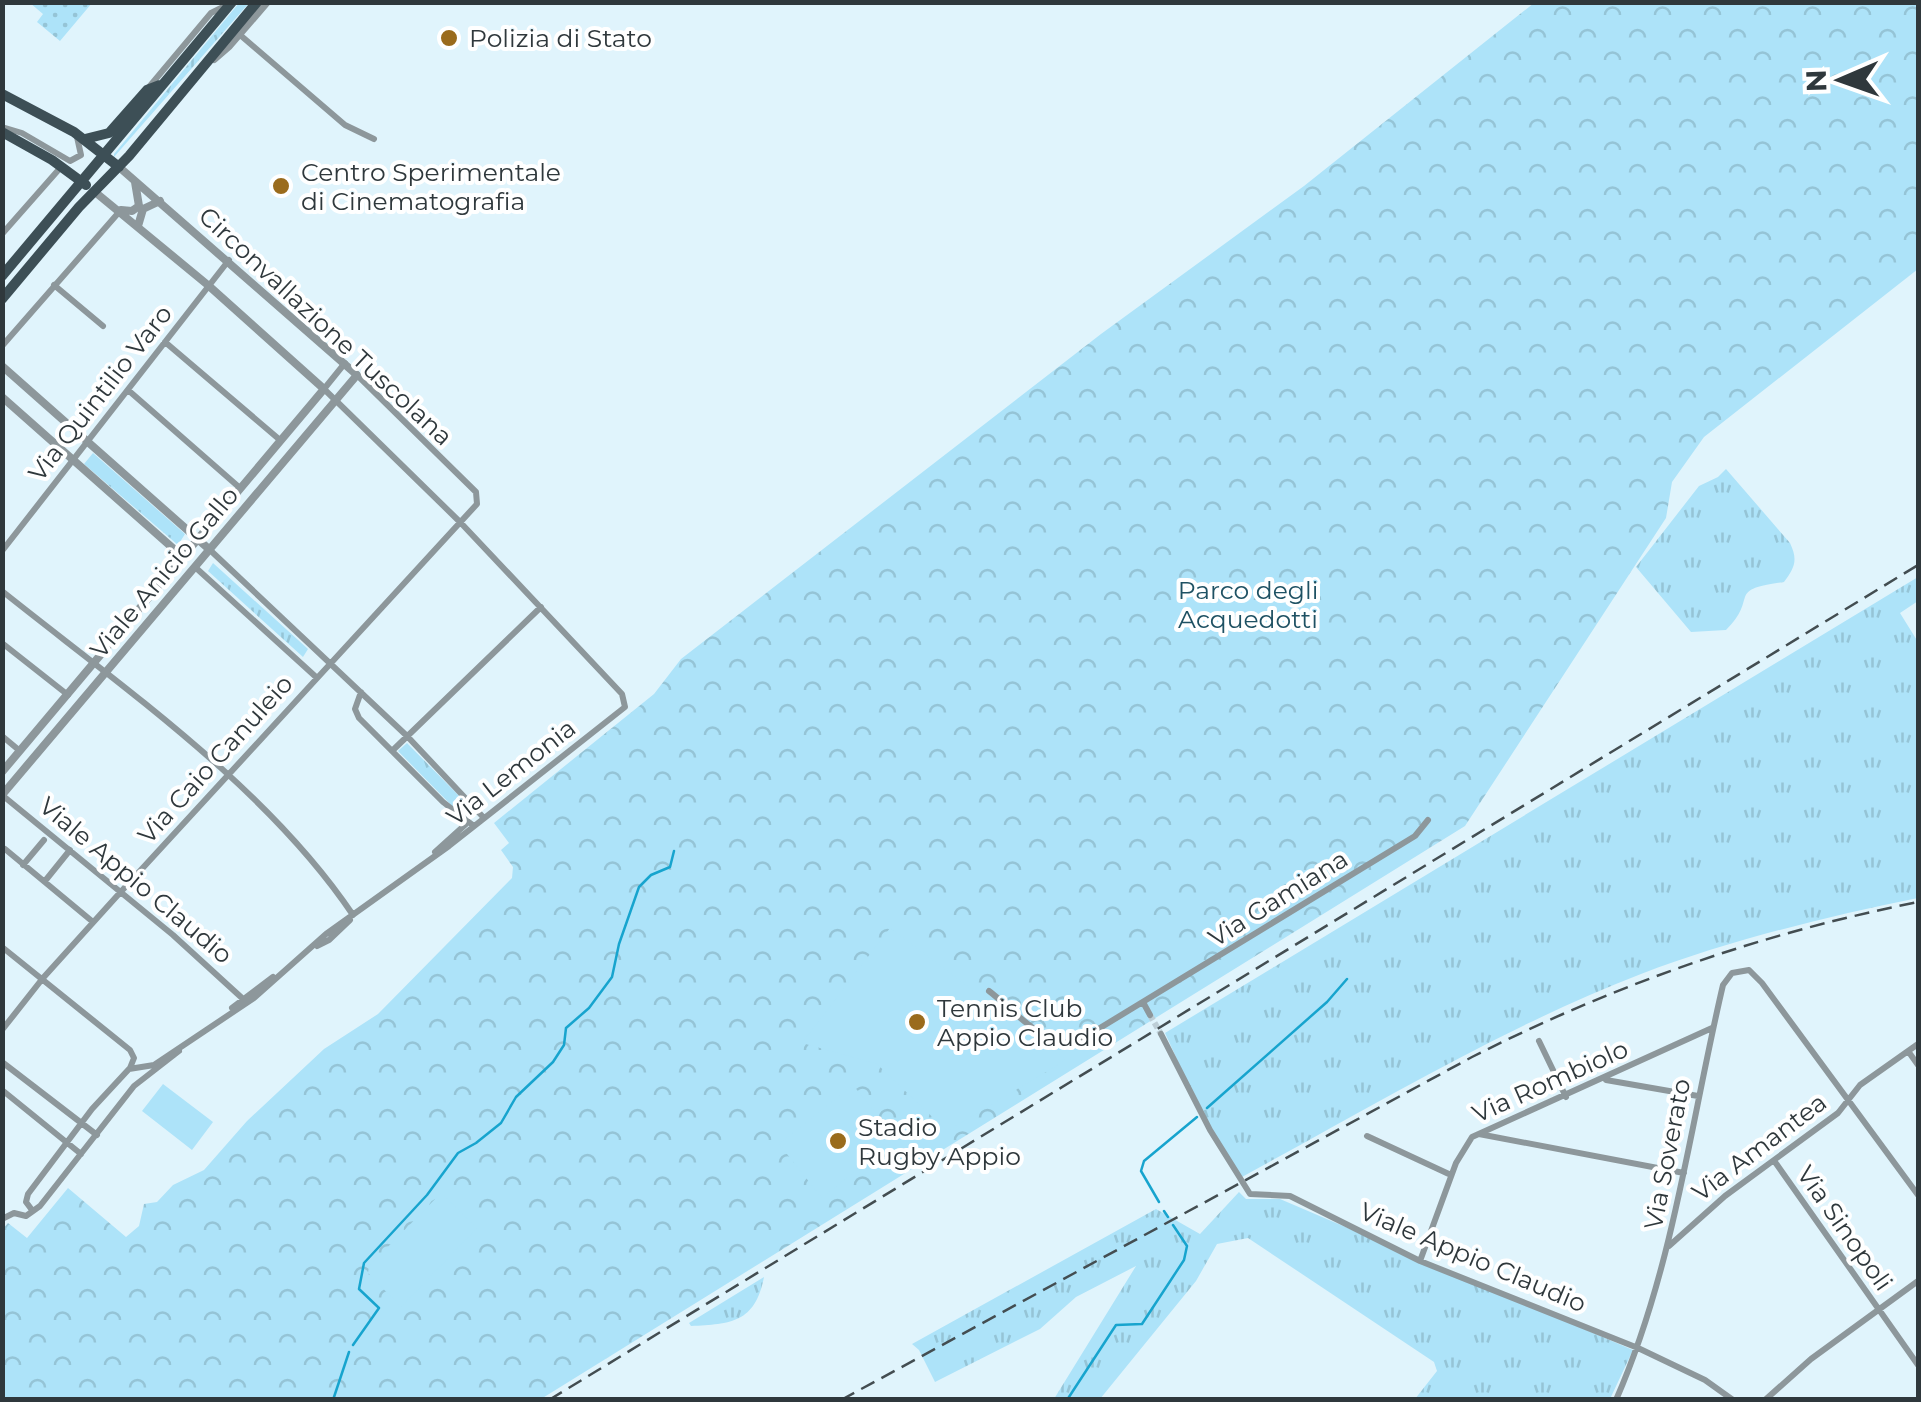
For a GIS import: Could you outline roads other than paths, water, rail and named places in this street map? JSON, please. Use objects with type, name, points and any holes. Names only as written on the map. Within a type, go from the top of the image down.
[{"type":"main road","points":[[2,300],[257,2]]},
{"type":"main road","points":[[2,276],[232,3]]},
{"type":"main road","points":[[84,139],[102,138],[110,133],[146,90],[169,78]]},
{"type":"main road","points":[[2,94],[74,132],[119,167]]},
{"type":"main road","points":[[2,129],[96,192]]},
{"type":"street","points":[[206,64],[240,34],[266,2]]},
{"type":"street","points":[[146,90],[211,13],[232,3]]},
{"type":"street","points":[[240,34],[344,125],[374,138]]},
{"type":"street","points":[[2,129],[22,133],[72,161],[80,158],[82,150],[74,132]]},
{"type":"street","points":[[2,234],[61,166]]},
{"type":"street","name":"Circonvallazione Tuscolana","points":[[119,167],[345,364],[477,493],[477,504],[460,522]]},
{"type":"street","points":[[2,346],[120,210],[132,211],[139,206],[135,180]]},
{"type":"street","name":"Circonvallazione Tuscolana","points":[[96,192],[324,389],[460,522],[622,694],[625,706],[619,713]]},
{"type":"street","points":[[138,226],[144,208],[160,201]]},
{"type":"street","points":[[2,256],[12,265]]},
{"type":"street","name":"Via Quintilio Varo","points":[[2,551],[229,260]]},
{"type":"street","points":[[54,285],[102,326]]},
{"type":"street","points":[[165,342],[280,440]]},
{"type":"street","name":"Viale Anicio Gallo","points":[[2,772],[345,364]]},
{"type":"street","points":[[2,366],[198,539],[362,692],[484,818]]},
{"type":"street","name":"Viale Anicio Gallo","points":[[2,794],[357,375]]},
{"type":"street","points":[[128,390],[240,488]]},
{"type":"street","points":[[2,397],[316,678]]},
{"type":"street","points":[[254,471],[267,482]]},
{"type":"street","name":"Via Caio Canuleio","points":[[4,1028],[93,922],[460,522]]},
{"type":"street","points":[[2,591],[228,776],[305,855],[354,916]]},
{"type":"street","points":[[392,750],[541,607]]},
{"type":"street","points":[[2,643],[68,695]]},
{"type":"street","points":[[362,692],[356,714],[470,825]]},
{"type":"street","name":"Via Lemonia","points":[[183,1046],[150,1067],[129,1069],[81,1123],[26,1198],[32,1210],[42,1205],[138,1082],[314,947],[337,934],[354,916],[470,825],[619,713]]},
{"type":"street","points":[[2,736],[20,751]]},
{"type":"street","name":"Viale Appio Claudio","points":[[2,794],[121,891],[242,998]]},
{"type":"street","points":[[458,816],[467,812],[472,803]]},
{"type":"street","name":"Via Gamiana","points":[[1144,1004],[1415,836],[1428,820]]},
{"type":"street","points":[[23,864],[44,840]]},
{"type":"street","points":[[5,849],[93,922]]},
{"type":"street","points":[[45,882],[70,850]]},
{"type":"street","points":[[2,947],[132,1052],[134,1061],[129,1069],[138,1082]]},
{"type":"street","name":"Via Soverato","points":[[1616,1400],[1638,1348],[1668,1247],[1724,982],[1735,971],[1755,974],[1850,1100]]},
{"type":"street","points":[[990,990],[1050,1040],[1064,1044],[1082,1040],[1144,1004],[1150,1015]]},
{"type":"street","name":"Via Lemonia","points":[[227,1014],[242,998],[252,995]]},
{"type":"street","name":"Via Rombiolo","points":[[1420,1262],[1464,1146],[1479,1134],[1713,1028]]},
{"type":"street","name":"Viale Appio Claudio","points":[[1161,1034],[1210,1130],[1249,1193],[1290,1196],[1420,1262],[1638,1348],[1705,1380],[1733,1400]]},
{"type":"street","points":[[1539,1041],[1566,1097]]},
{"type":"street","name":"Via Amantea","points":[[1668,1247],[1721,1199],[1775,1162],[1850,1100],[1855,1089],[1918,1044]]},
{"type":"street","points":[[1908,1051],[1918,1065]]},
{"type":"street","points":[[2,1062],[96,1135]]},
{"type":"street","points":[[1604,1080],[1698,1096]]},
{"type":"street","points":[[2,1090],[82,1154]]},
{"type":"street","points":[[1850,1100],[1918,1195]]},
{"type":"street","points":[[1479,1134],[1684,1173]]},
{"type":"street","points":[[1367,1136],[1451,1175]]},
{"type":"street","name":"Via Sinopoli","points":[[1775,1162],[1918,1365]]},
{"type":"street","points":[[4,1206],[24,1217],[32,1210]]},
{"type":"street","points":[[2,1219],[14,1213]]},
{"type":"street","points":[[1765,1400],[1810,1358],[1918,1281]]},
{"type":"waterway","points":[[353,1345],[379,1308],[359,1289],[364,1263],[427,1195],[458,1153],[501,1123],[516,1097],[553,1062],[564,1045],[566,1028],[589,1008],[612,977],[639,887],[651,875],[670,867],[674,851]]},
{"type":"waterway","points":[[1207,1108],[1327,1002],[1347,979]]},
{"type":"waterway","points":[[1159,1202],[1141,1171],[1144,1161],[1197,1117]]},
{"type":"waterway","points":[[1164,1211],[1168,1217]]},
{"type":"waterway","points":[[1067,1400],[1116,1325],[1142,1324],[1184,1260],[1187,1246],[1173,1225]]},
{"type":"waterway","points":[[333,1400],[349,1352]]},
{"type":"tunnel","points":[[1150,1015],[1161,1034]]},
{"type":"railway","points":[[549,1400],[1918,565]]},
{"type":"railway","points":[[841,1400],[1526,1031],[1690,964],[1802,929],[1918,902]]},
{"type":"place","name":"Polizia di Stato","points":[[449,38]]},
{"type":"place","name":"Centro Sperimentale di Cinematografia","points":[[281,186]]},
{"type":"place","name":"Tennis Club Appio Claudio","points":[[917,1022]]},
{"type":"place","name":"Stadio Rugby Appio","points":[[838,1141]]},
{"type":"park label","name":"Parco degli Acquedotti","points":[[1248,604]]}]
